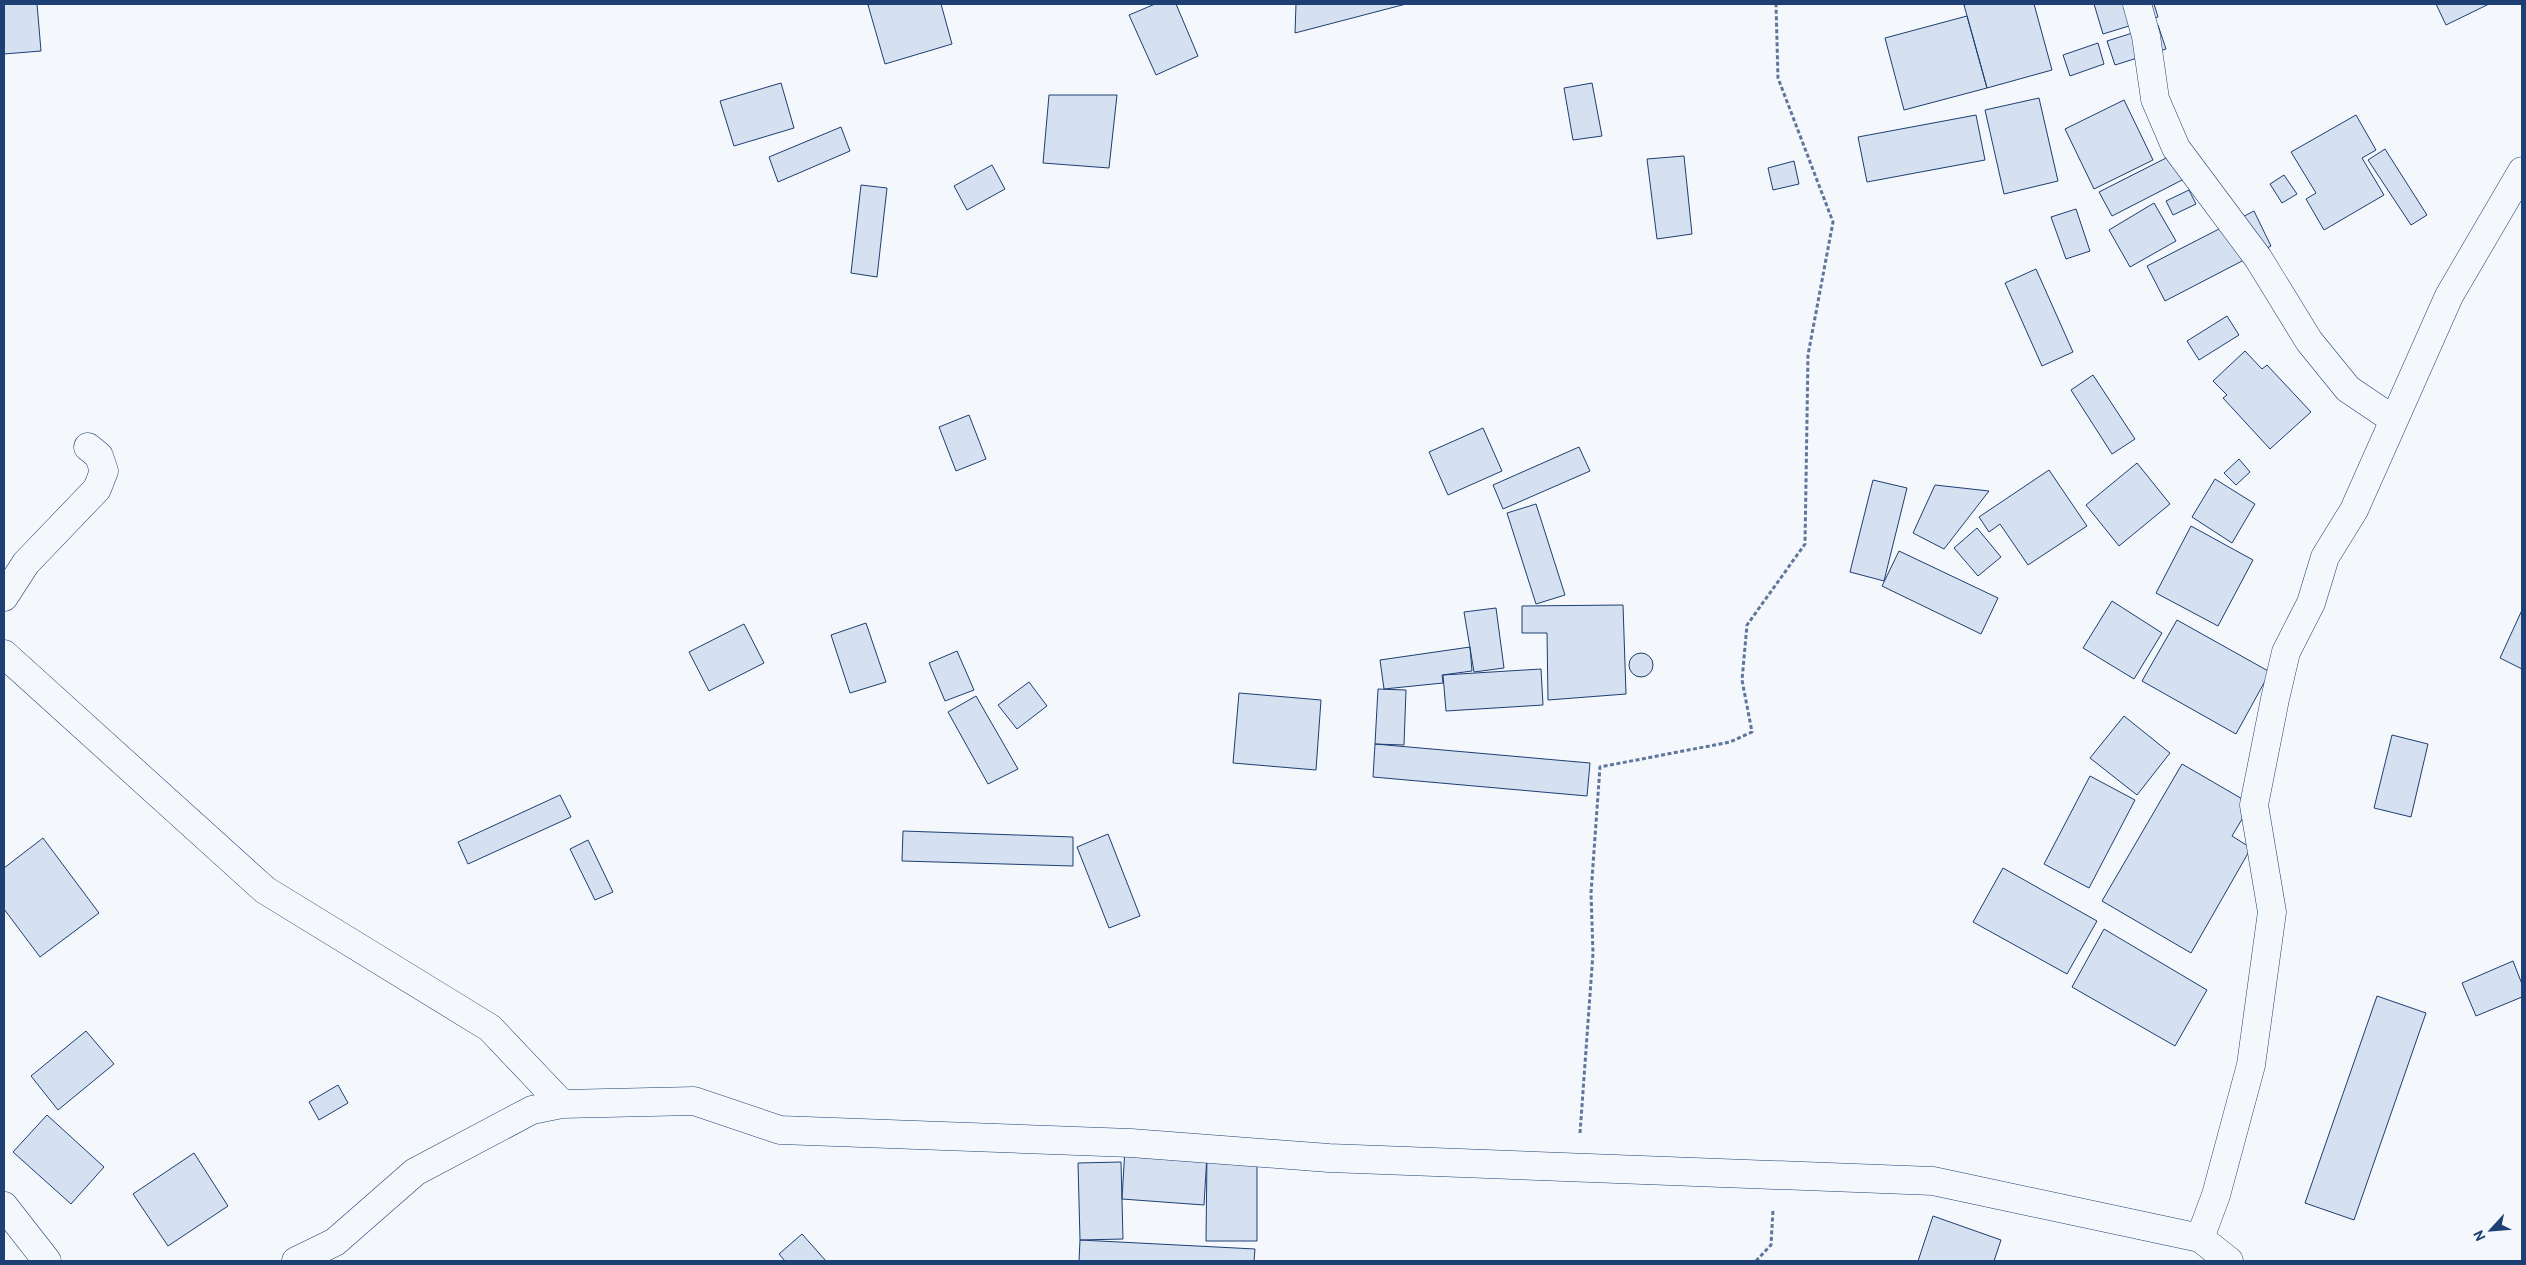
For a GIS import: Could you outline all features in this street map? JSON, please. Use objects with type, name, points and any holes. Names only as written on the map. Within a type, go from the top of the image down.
[{"type":"street","points":[[2137,4],[2146,36],[2155,99],[2176,148],[2258,258],[2309,341],[2348,389],[2394,420]]},
{"type":"street","points":[[2200,1238],[2216,1195],[2252,1056],[2272,912],[2254,805],[2286,652],[2311,603],[2325,557],[2354,510],[2449,296],[2522,171]]},
{"type":"street","points":[[4,597],[26,563],[98,489],[104,471],[99,456],[88,447]]},
{"type":"street","points":[[4,654],[265,890],[490,1028],[562,1104]]},
{"type":"street","points":[[296,1261],[335,1242],[415,1172],[532,1110],[562,1104],[694,1101],[780,1130],[1132,1143],[1328,1158],[1933,1181],[2200,1238],[2229,1261]]},
{"type":"street","points":[[4,1206],[47,1261]]},
{"type":"path","points":[[1578,1169],[1594,953],[1591,893],[1600,767],[1730,742],[1752,732],[1742,680],[1747,625],[1805,544],[1808,355],[1832,222],[1778,78],[1776,4]]},
{"type":"path","points":[[1756,1261],[1771,1245],[1772,1216],[1780,1175]]},
{"type":"building","points":[[4,4],[37,4],[41,51],[4,54]]},
{"type":"building","points":[[941,4],[952,44],[885,64],[868,5]]},
{"type":"building","points":[[1155,4],[1176,4],[1198,56],[1156,75],[1129,15]]},
{"type":"building","points":[[1296,4],[1406,4],[1295,33]]},
{"type":"building","points":[[2034,4],[2052,70],[1987,88],[1964,5]]},
{"type":"building","points":[[2094,4],[2154,4],[2158,17],[2103,34]]},
{"type":"building","points":[[2436,4],[2489,4],[2446,25]]},
{"type":"building","points":[[1967,16],[1987,88],[1904,110],[1885,38]]},
{"type":"building","points":[[2158,25],[2166,49],[2115,65],[2107,41]]},
{"type":"building","points":[[2098,43],[2104,64],[2070,76],[2063,55]]},
{"type":"building","points":[[781,83],[794,128],[734,146],[720,101]]},
{"type":"building","points":[[1592,83],[1602,136],[1573,140],[1564,88]]},
{"type":"building","points":[[1049,95],[1117,95],[1109,168],[1043,163]]},
{"type":"building","points":[[2039,98],[2058,181],[2004,194],[1985,110]]},
{"type":"building","points":[[2124,100],[2153,160],[2094,189],[2065,129]]},
{"type":"building","points":[[1976,115],[1985,160],[1867,182],[1858,137]]},
{"type":"building","points":[[2356,115],[2376,150],[2362,158],[2384,195],[2324,230],[2306,199],[2316,193],[2291,152]]},
{"type":"building","points":[[841,127],[850,151],[778,182],[769,157]]},
{"type":"building","points":[[2385,149],[2427,215],[2411,225],[2368,160]]},
{"type":"building","points":[[2174,154],[2186,178],[2112,216],[2099,192]]},
{"type":"building","points":[[1684,156],[1692,234],[1657,239],[1647,159]]},
{"type":"building","points":[[1794,161],[1799,184],[1773,190],[1768,168]]},
{"type":"building","points":[[992,165],[1005,189],[967,210],[954,186]]},
{"type":"building","points":[[2284,175],[2297,194],[2282,203],[2270,184]]},
{"type":"building","points":[[861,185],[887,188],[877,277],[851,273]]},
{"type":"building","points":[[2189,190],[2196,204],[2173,215],[2166,201]]},
{"type":"building","points":[[2154,203],[2176,241],[2130,267],[2109,230]]},
{"type":"building","points":[[2076,209],[2090,251],[2066,259],[2051,217]]},
{"type":"building","points":[[2254,211],[2271,246],[2165,301],[2147,266]]},
{"type":"building","points":[[2036,269],[2073,352],[2042,366],[2005,283]]},
{"type":"building","points":[[2227,316],[2239,335],[2199,360],[2187,341]]},
{"type":"building","points":[[2245,351],[2262,369],[2267,365],[2311,412],[2270,449],[2223,398],[2227,395],[2213,381]]},
{"type":"building","points":[[2093,375],[2135,439],[2112,454],[2071,390]]},
{"type":"building","points":[[969,415],[986,459],[956,471],[939,427]]},
{"type":"building","points":[[1483,428],[1502,471],[1448,495],[1429,452]]},
{"type":"building","points":[[1579,447],[1590,471],[1503,509],[1493,485]]},
{"type":"building","points":[[2239,459],[2250,472],[2236,485],[2224,473]]},
{"type":"building","points":[[2137,463],[2170,504],[2119,546],[2086,505]]},
{"type":"building","points":[[2049,470],[2087,526],[2028,565],[2000,524],[1989,532],[1979,517]]},
{"type":"building","points":[[2215,479],[2255,504],[2232,543],[2192,517]]},
{"type":"building","points":[[1873,480],[1907,488],[1884,581],[1850,572]]},
{"type":"building","points":[[1935,485],[1989,491],[1944,549],[1913,533]]},
{"type":"building","points":[[1536,504],[1565,595],[1536,604],[1507,513]]},
{"type":"building","points":[[2191,526],[2253,560],[2218,626],[2156,593]]},
{"type":"building","points":[[1977,528],[2001,557],[1978,576],[1954,548]]},
{"type":"building","points":[[1899,551],[1998,598],[1981,634],[1882,586]]},
{"type":"building","points":[[2112,601],[2162,633],[2134,679],[2083,648]]},
{"type":"building","points":[[1623,605],[1626,694],[1548,700],[1547,633],[1522,633],[1522,606]]},
{"type":"building","points":[[1496,608],[1504,668],[1474,672],[1464,612]]},
{"type":"building","points":[[2522,610],[2522,669],[2500,658]]},
{"type":"building","points":[[2177,620],[2270,672],[2236,734],[2142,681]]},
{"type":"building","points":[[866,623],[886,682],[850,693],[831,635]]},
{"type":"building","points":[[744,624],[764,663],[709,691],[689,652]]},
{"type":"building","points":[[1470,647],[1472,671],[1442,675],[1443,683],[1384,689],[1380,660]]},
{"type":"building","points":[[957,651],[974,690],[945,701],[929,663]]},
{"type":"building","points":[[1636,653],[1646,653],[1653,660],[1653,670],[1646,677],[1636,677],[1629,670],[1629,660]]},
{"type":"building","points":[[1541,669],[1543,705],[1446,711],[1443,675]]},
{"type":"building","points":[[1029,682],[1047,706],[1017,729],[998,705]]},
{"type":"building","points":[[1378,689],[1406,690],[1404,745],[1375,744]]},
{"type":"building","points":[[1239,693],[1321,700],[1316,770],[1233,763]]},
{"type":"building","points":[[976,696],[1018,769],[988,784],[948,712]]},
{"type":"building","points":[[2124,716],[2170,753],[2137,795],[2090,758]]},
{"type":"building","points":[[2392,735],[2428,744],[2411,817],[2374,808]]},
{"type":"building","points":[[1375,744],[1590,763],[1587,796],[1373,777]]},
{"type":"building","points":[[2182,764],[2251,804],[2232,836],[2251,848],[2191,953],[2102,901]]},
{"type":"building","points":[[2090,776],[2135,800],[2089,888],[2044,864]]},
{"type":"building","points":[[560,795],[571,817],[468,864],[458,842]]},
{"type":"building","points":[[903,831],[1073,837],[1073,866],[902,861]]},
{"type":"building","points":[[1108,834],[1140,916],[1109,928],[1077,847]]},
{"type":"building","points":[[43,838],[99,913],[40,957],[4,909],[4,868]]},
{"type":"building","points":[[588,840],[613,892],[595,900],[570,849]]},
{"type":"building","points":[[2003,868],[2097,921],[2067,974],[1973,922]]},
{"type":"building","points":[[2104,929],[2207,990],[2175,1046],[2072,987]]},
{"type":"building","points":[[2513,961],[2522,984],[2522,997],[2476,1016],[2462,983]]},
{"type":"building","points":[[2377,996],[2426,1013],[2354,1220],[2305,1203]]},
{"type":"building","points":[[86,1031],[114,1064],[58,1110],[31,1076]]},
{"type":"building","points":[[338,1085],[348,1103],[319,1120],[309,1102]]},
{"type":"building","points":[[47,1115],[104,1167],[71,1204],[13,1152]]},
{"type":"building","points":[[1125,1148],[1207,1154],[1204,1205],[1122,1199]]},
{"type":"building","points":[[194,1153],[228,1206],[168,1246],[133,1194]]},
{"type":"building","points":[[1207,1154],[1257,1155],[1257,1241],[1206,1241]]},
{"type":"building","points":[[1121,1162],[1123,1239],[1080,1240],[1078,1163]]},
{"type":"building","points":[[1933,1216],[2001,1240],[1994,1261],[1918,1261]]},
{"type":"building","points":[[802,1234],[826,1261],[785,1261],[779,1254]]},
{"type":"building","points":[[1080,1240],[1255,1249],[1254,1261],[1079,1261]]}]
